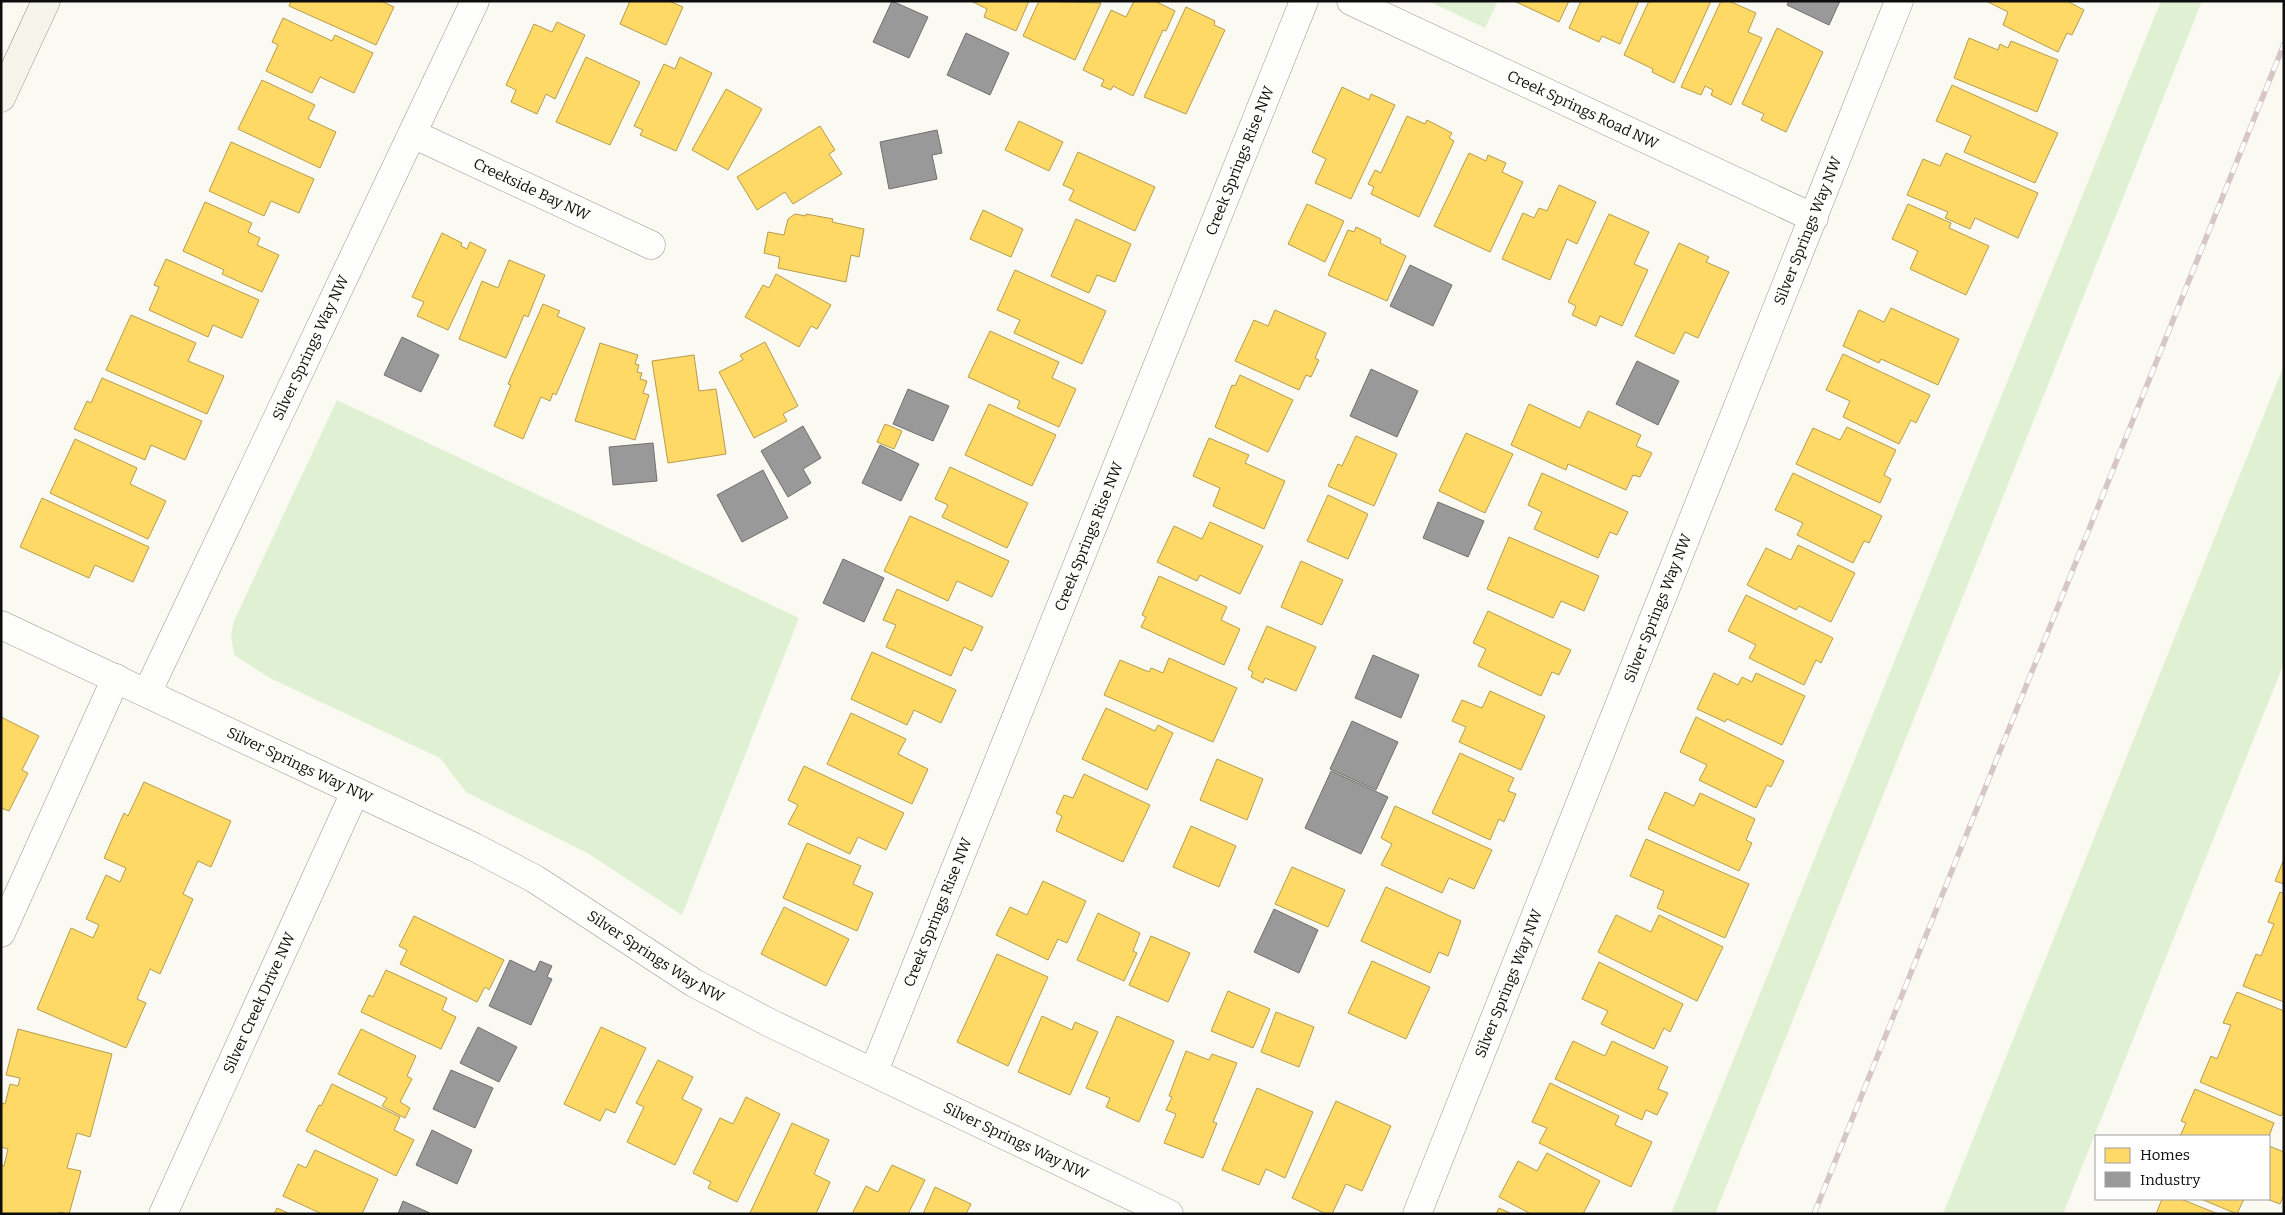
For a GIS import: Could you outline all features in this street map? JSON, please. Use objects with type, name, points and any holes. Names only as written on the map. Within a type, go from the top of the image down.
[{"type":"street","points":[[1,98],[46,1]]},
{"type":"street","name":"Silver Springs Way NW","points":[[147,693],[475,1]]},
{"type":"street","name":"Creek Springs Rise NW","points":[[874,1072],[1304,1]]},
{"type":"street","name":"Creek Springs Road NW","points":[[1351,1],[1814,218]]},
{"type":"street","name":"Silver Springs Way NW","points":[[1418,1214],[1899,1]]},
{"type":"street","name":"Creekside Bay NW","points":[[413,134],[651,245]]},
{"type":"street","name":"Silver Springs Way NW","points":[[1,625],[474,847],[535,879],[694,983],[770,1023],[1169,1214]]},
{"type":"street","points":[[1,933],[116,678]]},
{"type":"street","name":"Silver Creek Drive NW","points":[[163,1214],[356,792]]},
{"type":"green space","points":[[1428,1],[1498,1],[1485,28]]},
{"type":"green space","points":[[2161,1],[2202,1],[1715,1214],[1671,1214]]},
{"type":"green space","points":[[2284,365],[2284,663],[2063,1214],[1943,1214]]},
{"type":"green space","points":[[337,400],[799,618],[682,915],[589,854],[466,792],[440,758],[270,678],[234,655],[231,635],[234,621]]},
{"type":"building: Homes","points":[[291,1],[381,1],[394,7],[376,45],[289,6]]},
{"type":"building: Homes","points":[[630,1],[669,1],[683,7],[666,45],[620,24]]},
{"type":"building: Homes","points":[[971,1],[1029,1],[1016,31],[984,17],[987,9]]},
{"type":"building: Homes","points":[[1039,1],[1101,3],[1075,60],[1023,36]]},
{"type":"building: Homes","points":[[1134,1],[1155,1],[1175,11],[1166,31],[1163,30],[1133,96],[1113,86],[1111,90],[1101,86],[1104,80],[1083,70],[1111,10],[1126,17]]},
{"type":"building: Homes","points":[[1514,1],[1569,1],[1559,22]]},
{"type":"building: Homes","points":[[1581,1],[1639,1],[1620,44],[1602,36],[1599,42],[1569,28]]},
{"type":"building: Homes","points":[[1649,1],[1711,1],[1674,83],[1652,72],[1653,69],[1624,55]]},
{"type":"building: Homes","points":[[1721,1],[1729,1],[1756,13],[1748,32],[1762,38],[1731,105],[1711,95],[1713,90],[1705,86],[1701,95],[1681,87]]},
{"type":"building: Homes","points":[[1986,1],[2067,1],[2084,10],[2072,35],[2067,33],[2058,52],[2003,25],[2008,12]]},
{"type":"building: Homes","points":[[1186,7],[1215,21],[1214,25],[1225,30],[1186,114],[1144,97]]},
{"type":"building: Homes","points":[[283,18],[332,41],[335,35],[373,53],[354,93],[320,77],[312,93],[266,71],[278,45],[272,42]]},
{"type":"building: Homes","points":[[557,22],[585,35],[555,99],[546,94],[537,114],[511,102],[516,90],[506,85],[534,24],[552,32]]},
{"type":"building: Homes","points":[[1777,28],[1823,52],[1786,132],[1761,120],[1764,114],[1742,104]]},
{"type":"building: Homes","points":[[1969,38],[1998,50],[2000,44],[2008,48],[2011,41],[2058,60],[2037,112],[1954,78]]},
{"type":"building: Homes","points":[[586,57],[640,82],[610,145],[556,122]]},
{"type":"building: Homes","points":[[680,57],[712,73],[676,151],[640,135],[643,130],[634,126],[664,64],[675,69]]},
{"type":"building: Homes","points":[[262,80],[315,105],[308,119],[336,132],[320,168],[238,129]]},
{"type":"building: Homes","points":[[1952,85],[2058,133],[2035,183],[1964,152],[1971,136],[1936,121]]},
{"type":"building: Homes","points":[[1342,87],[1369,100],[1371,94],[1395,105],[1351,199],[1315,183],[1326,159],[1312,152]]},
{"type":"building: Homes","points":[[726,89],[762,109],[728,170],[692,150]]},
{"type":"building: Homes","points":[[1407,116],[1425,124],[1427,120],[1452,133],[1449,138],[1454,141],[1419,217],[1371,194],[1374,187],[1368,184],[1375,170],[1381,173]]},
{"type":"building: Homes","points":[[1019,121],[1063,142],[1049,171],[1005,150]]},
{"type":"building: Homes","points":[[820,126],[835,150],[829,154],[842,174],[793,204],[785,192],[757,210],[737,177]]},
{"type":"building: Homes","points":[[231,142],[314,179],[299,213],[271,201],[264,216],[209,191]]},
{"type":"building: Homes","points":[[1078,152],[1155,187],[1135,231],[1069,200],[1074,190],[1063,185]]},
{"type":"building: Homes","points":[[1469,153],[1486,161],[1488,155],[1506,163],[1502,172],[1523,182],[1490,252],[1434,226]]},
{"type":"building: Homes","points":[[1946,153],[2038,193],[2018,238],[1975,218],[1970,229],[1945,218],[1948,212],[1907,195],[1923,159],[1940,166]]},
{"type":"building: Homes","points":[[1559,185],[1596,202],[1577,244],[1567,239],[1550,280],[1502,259],[1523,213],[1534,218],[1539,208],[1547,211]]},
{"type":"building: Homes","points":[[205,202],[252,223],[248,232],[260,238],[257,245],[279,255],[262,292],[222,274],[224,270],[183,251]]},
{"type":"building: Homes","points":[[1307,204],[1344,221],[1325,262],[1288,244]]},
{"type":"building: Homes","points":[[1908,204],[1951,223],[1949,228],[1989,246],[1966,295],[1910,269],[1918,251],[1892,239]]},
{"type":"building: Homes","points":[[983,210],[1023,229],[1011,257],[970,239]]},
{"type":"building: Homes","points":[[795,214],[833,219],[832,222],[864,229],[859,257],[851,255],[846,282],[778,268],[780,257],[764,253],[768,232],[784,235],[788,219]]},
{"type":"building: Homes","points":[[1609,214],[1649,232],[1634,264],[1648,270],[1622,326],[1600,316],[1596,326],[1572,315],[1576,306],[1568,302]]},
{"type":"building: Homes","points":[[1076,219],[1131,244],[1115,282],[1097,275],[1089,293],[1051,276]]},
{"type":"building: Homes","points":[[1356,227],[1381,239],[1380,243],[1406,256],[1387,301],[1328,275],[1348,230],[1354,232]]},
{"type":"building: Homes","points":[[442,233],[462,243],[461,246],[467,249],[470,242],[486,250],[448,330],[417,316],[424,302],[412,297]]},
{"type":"building: Homes","points":[[1679,243],[1709,257],[1706,262],[1729,272],[1698,338],[1685,332],[1674,354],[1635,336]]},
{"type":"building: Homes","points":[[166,259],[259,300],[242,338],[213,325],[208,337],[149,310],[159,287],[154,285]]},
{"type":"building: Homes","points":[[509,260],[545,275],[528,317],[524,315],[506,358],[459,339],[482,281],[498,288]]},
{"type":"building: Homes","points":[[1015,270],[1106,311],[1082,364],[1014,333],[1020,320],[997,310]]},
{"type":"building: Homes","points":[[776,274],[831,305],[817,329],[811,326],[799,347],[745,317],[763,285],[769,288]]},
{"type":"building: Homes","points":[[543,304],[560,311],[557,316],[585,328],[556,395],[553,393],[550,401],[541,397],[523,439],[494,426],[511,385],[508,384]]},
{"type":"building: Homes","points":[[1891,308],[1959,339],[1938,385],[1881,359],[1879,363],[1843,346],[1859,310],[1884,322]]},
{"type":"building: Homes","points":[[1275,310],[1326,333],[1315,358],[1319,360],[1311,377],[1306,375],[1299,390],[1235,361],[1254,320],[1268,326]]},
{"type":"building: Homes","points":[[131,315],[196,343],[188,361],[224,376],[207,414],[106,370]]},
{"type":"building: Homes","points":[[990,331],[1059,362],[1052,378],[1076,389],[1059,427],[1017,408],[1020,401],[968,377]]},
{"type":"building: Homes","points":[[765,342],[798,406],[783,414],[787,421],[754,438],[719,372],[743,360],[740,355]]},
{"type":"building: Homes","points":[[600,343],[638,355],[635,364],[639,365],[637,372],[642,373],[640,379],[647,381],[643,393],[649,395],[635,440],[575,421]]},
{"type":"building: Homes","points":[[1843,354],[1930,395],[1916,423],[1911,420],[1899,444],[1843,417],[1850,401],[1826,390]]},
{"type":"building: Homes","points":[[694,355],[699,391],[716,389],[726,454],[668,463],[652,361]]},
{"type":"building: Homes","points":[[1240,375],[1293,400],[1268,452],[1215,427],[1232,385],[1235,386]]},
{"type":"building: Homes","points":[[102,378],[202,421],[185,460],[151,445],[145,460],[74,429],[87,401],[91,403]]},
{"type":"building: Homes","points":[[989,404],[1056,435],[1032,486],[965,455]]},
{"type":"building: Homes","points":[[1529,404],[1580,428],[1588,411],[1641,435],[1636,446],[1652,453],[1640,477],[1633,475],[1626,490],[1568,464],[1566,470],[1511,445]]},
{"type":"building: Homes","points":[[885,424],[902,431],[894,449],[877,442]]},
{"type":"building: Homes","points":[[1847,427],[1896,450],[1884,475],[1891,479],[1880,503],[1796,464],[1813,428],[1840,440]]},
{"type":"building: Homes","points":[[1466,433],[1513,454],[1485,513],[1439,491]]},
{"type":"building: Homes","points":[[1356,436],[1397,454],[1374,506],[1328,486],[1338,464],[1342,466]]},
{"type":"building: Homes","points":[[1209,438],[1249,455],[1245,463],[1285,481],[1264,529],[1213,506],[1220,488],[1193,476]]},
{"type":"building: Homes","points":[[75,439],[137,468],[130,484],[166,501],[148,539],[50,493]]},
{"type":"building: Homes","points":[[950,467],[1028,503],[1007,548],[942,517],[948,505],[935,499]]},
{"type":"building: Homes","points":[[1542,473],[1628,512],[1617,535],[1610,532],[1598,558],[1534,529],[1542,512],[1528,505]]},
{"type":"building: Homes","points":[[1793,473],[1882,516],[1869,543],[1864,541],[1853,563],[1797,535],[1803,523],[1775,510]]},
{"type":"building: Homes","points":[[1328,495],[1368,514],[1348,559],[1307,541]]},
{"type":"building: Homes","points":[[42,498],[149,547],[133,582],[95,565],[89,578],[20,547]]},
{"type":"building: Homes","points":[[910,516],[1009,561],[992,597],[957,581],[948,601],[884,571]]},
{"type":"building: Homes","points":[[1210,522],[1263,546],[1240,594],[1200,575],[1197,581],[1157,562],[1174,526],[1202,539]]},
{"type":"building: Homes","points":[[1509,537],[1599,576],[1584,611],[1561,601],[1553,618],[1487,589]]},
{"type":"building: Homes","points":[[1798,545],[1855,573],[1831,622],[1799,606],[1796,610],[1747,585],[1766,548],[1791,560]]},
{"type":"building: Homes","points":[[1301,561],[1343,580],[1322,625],[1281,607]]},
{"type":"building: Homes","points":[[1159,576],[1227,607],[1221,620],[1240,629],[1224,665],[1141,627],[1146,617],[1142,615]]},
{"type":"building: Homes","points":[[897,589],[983,627],[972,651],[964,647],[951,676],[886,647],[896,625],[883,620]]},
{"type":"building: Homes","points":[[1746,595],[1833,638],[1821,663],[1816,660],[1804,685],[1749,658],[1756,645],[1728,631]]},
{"type":"building: Homes","points":[[1488,611],[1571,650],[1559,675],[1552,672],[1541,696],[1478,666],[1486,649],[1473,643]]},
{"type":"building: Homes","points":[[1267,626],[1316,647],[1296,691],[1265,678],[1263,683],[1251,677],[1253,672],[1248,669]]},
{"type":"building: Homes","points":[[872,652],[956,690],[941,723],[914,710],[907,725],[851,699]]},
{"type":"building: Homes","points":[[1169,658],[1237,688],[1213,742],[1104,695],[1120,660],[1149,672],[1151,668],[1163,673]]},
{"type":"building: Homes","points":[[1714,673],[1738,685],[1742,677],[1752,682],[1756,673],[1805,696],[1782,745],[1727,719],[1725,722],[1697,709]]},
{"type":"building: Homes","points":[[1490,691],[1545,716],[1521,770],[1459,742],[1466,727],[1452,721],[1462,700],[1482,708]]},
{"type":"building: Homes","points":[[1106,708],[1155,731],[1158,725],[1173,733],[1147,790],[1082,759]]},
{"type":"building: Homes","points":[[851,713],[906,739],[898,754],[928,769],[912,804],[827,764]]},
{"type":"building: Homes","points":[[1,717],[39,736],[22,770],[28,773],[9,811],[1,808]]},
{"type":"building: Homes","points":[[1696,717],[1784,761],[1771,787],[1767,785],[1756,808],[1699,780],[1707,765],[1680,752]]},
{"type":"building: Homes","points":[[1460,753],[1514,778],[1508,791],[1516,794],[1504,822],[1499,819],[1490,840],[1432,813]]},
{"type":"building: Homes","points":[[1217,759],[1263,779],[1247,820],[1200,800]]},
{"type":"building: Homes","points":[[804,766],[904,813],[886,850],[858,837],[850,854],[788,824],[798,805],[788,800]]},
{"type":"building: Homes","points":[[1084,774],[1150,805],[1123,862],[1056,831],[1062,816],[1056,813],[1064,795],[1073,798]]},
{"type":"building: Homes","points":[[144,782],[231,821],[211,867],[198,861],[183,894],[193,899],[160,974],[150,969],[137,999],[146,1003],[126,1048],[37,1009],[71,928],[93,938],[99,925],[86,919],[106,875],[120,882],[126,868],[104,858],[124,813],[128,816]]},
{"type":"building: Homes","points":[[1665,792],[1694,806],[1700,793],[1755,819],[1746,840],[1752,843],[1739,871],[1648,829]]},
{"type":"building: Homes","points":[[1395,806],[1492,850],[1474,889],[1449,878],[1442,893],[1381,865],[1392,844],[1381,838]]},
{"type":"building: Homes","points":[[1191,826],[1236,846],[1219,887],[1173,867]]},
{"type":"building: Homes","points":[[1646,839],[1749,884],[1725,938],[1657,908],[1664,891],[1630,876]]},
{"type":"building: Homes","points":[[807,843],[861,866],[853,884],[873,893],[857,931],[783,898]]},
{"type":"building: Homes","points":[[2284,859],[2284,884],[2275,881]]},
{"type":"building: Homes","points":[[1292,867],[1345,890],[1328,927],[1275,904]]},
{"type":"building: Homes","points":[[1043,881],[1086,901],[1067,943],[1058,939],[1048,960],[996,935],[1010,907],[1027,915]]},
{"type":"building: Homes","points":[[1386,887],[1461,921],[1448,956],[1439,952],[1430,973],[1361,941]]},
{"type":"building: Homes","points":[[2280,892],[2284,894],[2284,1002],[2243,986],[2256,954],[2261,956],[2274,924],[2268,922]]},
{"type":"building: Homes","points":[[784,907],[849,939],[826,986],[761,954]]},
{"type":"building: Homes","points":[[1098,913],[1140,933],[1133,951],[1137,953],[1124,981],[1077,960]]},
{"type":"building: Homes","points":[[1616,915],[1651,932],[1659,915],[1723,947],[1697,1001],[1598,952]]},
{"type":"building: Homes","points":[[414,916],[504,960],[489,990],[485,987],[477,1002],[400,964],[407,950],[399,946]]},
{"type":"building: Homes","points":[[1151,936],[1190,953],[1168,1002],[1129,985]]},
{"type":"building: Homes","points":[[997,954],[1048,977],[1008,1066],[957,1042]]},
{"type":"building: Homes","points":[[1372,961],[1430,987],[1406,1039],[1348,1013]]},
{"type":"building: Homes","points":[[1599,962],[1683,1004],[1670,1032],[1664,1028],[1654,1049],[1601,1024],[1608,1011],[1582,999]]},
{"type":"building: Homes","points":[[386,970],[447,998],[442,1010],[456,1017],[441,1049],[361,1012],[369,995],[373,997]]},
{"type":"building: Homes","points":[[1228,991],[1270,1009],[1253,1048],[1211,1031]]},
{"type":"building: Homes","points":[[2237,992],[2284,1011],[2284,1110],[2281,1116],[2200,1082],[2211,1056],[2217,1059],[2231,1025],[2223,1023]]},
{"type":"building: Homes","points":[[1276,1012],[1314,1027],[1299,1067],[1261,1052]]},
{"type":"building: Homes","points":[[1042,1016],[1072,1030],[1075,1022],[1098,1032],[1070,1095],[1018,1072]]},
{"type":"building: Homes","points":[[1117,1016],[1174,1041],[1139,1122],[1106,1107],[1110,1098],[1086,1088]]},
{"type":"building: Homes","points":[[601,1027],[646,1048],[615,1113],[606,1109],[600,1121],[564,1104]]},
{"type":"building: Homes","points":[[18,1029],[112,1054],[90,1137],[77,1133],[67,1168],[81,1171],[69,1214],[59,1212],[58,1214],[1,1214],[1,1165],[4,1166],[8,1149],[1,1147],[1,1103],[5,1104],[10,1084],[18,1086],[20,1078],[6,1075]]},
{"type":"building: Homes","points":[[361,1029],[416,1056],[407,1076],[412,1079],[400,1102],[410,1108],[405,1118],[382,1106],[387,1098],[338,1074]]},
{"type":"building: Homes","points":[[1573,1041],[1605,1056],[1612,1041],[1668,1067],[1658,1089],[1668,1093],[1657,1115],[1646,1110],[1642,1120],[1555,1079]]},
{"type":"building: Homes","points":[[1186,1051],[1209,1060],[1212,1054],[1237,1063],[1213,1122],[1217,1123],[1203,1158],[1164,1143],[1176,1114],[1166,1110],[1172,1097],[1169,1096]]},
{"type":"building: Homes","points":[[658,1060],[693,1077],[682,1099],[702,1109],[675,1165],[627,1142],[644,1107],[636,1103]]},
{"type":"building: Homes","points":[[1550,1083],[1619,1116],[1615,1125],[1652,1142],[1631,1187],[1539,1143],[1547,1128],[1532,1122]]},
{"type":"building: Homes","points":[[332,1084],[400,1117],[394,1130],[414,1140],[396,1176],[306,1131]]},
{"type":"building: Homes","points":[[1257,1088],[1313,1112],[1285,1178],[1266,1169],[1259,1185],[1222,1170]]},
{"type":"building: Homes","points":[[2195,1089],[2274,1123],[2269,1135],[2180,1135],[2186,1123],[2181,1121]]},
{"type":"building: Homes","points":[[746,1097],[780,1114],[737,1202],[708,1188],[711,1182],[693,1173],[720,1118],[733,1124]]},
{"type":"building: Homes","points":[[1336,1101],[1391,1126],[1362,1191],[1346,1184],[1332,1214],[1326,1214],[1292,1198]]},
{"type":"building: Homes","points":[[792,1123],[829,1140],[814,1174],[830,1182],[816,1214],[752,1214],[750,1213]]},
{"type":"building: Homes","points":[[2270,1146],[2284,1152],[2284,1195],[2280,1204],[2270,1200]]},
{"type":"building: Homes","points":[[315,1150],[378,1179],[362,1214],[322,1214],[283,1196],[298,1164],[306,1168]]},
{"type":"building: Homes","points":[[1547,1153],[1600,1181],[1583,1214],[1531,1214],[1499,1197],[1518,1161],[1537,1171]]},
{"type":"building: Homes","points":[[892,1165],[925,1180],[908,1214],[852,1214],[866,1186],[878,1192]]},
{"type":"building: Homes","points":[[935,1187],[971,1204],[966,1214],[923,1214]]},
{"type":"building: Homes","points":[[2162,1200],[2183,1200],[2218,1214],[2156,1214]]},
{"type":"building: Homes","points":[[2203,1200],[2244,1200],[2237,1214]]},
{"type":"building: Homes","points":[[277,1208],[290,1214],[274,1214]]},
{"type":"building: Homes","points":[[1499,1208],[1512,1214],[1496,1214]]},
{"type":"building: Industry","points":[[892,1],[928,17],[909,58],[873,42]]},
{"type":"building: Industry","points":[[1789,1],[1840,1],[1829,25],[1787,5]]},
{"type":"building: Industry","points":[[966,33],[1009,53],[990,95],[947,75]]},
{"type":"building: Industry","points":[[937,130],[942,153],[932,155],[937,179],[889,189],[880,142]]},
{"type":"building: Industry","points":[[1410,265],[1452,285],[1433,326],[1390,306]]},
{"type":"building: Industry","points":[[402,337],[439,355],[421,392],[384,375]]},
{"type":"building: Industry","points":[[1637,361],[1679,381],[1658,425],[1616,404]]},
{"type":"building: Industry","points":[[1371,369],[1418,391],[1397,437],[1350,416]]},
{"type":"building: Industry","points":[[908,389],[949,406],[933,441],[893,424]]},
{"type":"building: Industry","points":[[803,426],[821,458],[803,469],[811,483],[788,497],[761,451]]},
{"type":"building: Industry","points":[[653,443],[657,481],[613,485],[609,447]]},
{"type":"building: Industry","points":[[880,445],[919,464],[901,501],[862,483]]},
{"type":"building: Industry","points":[[763,470],[788,518],[742,542],[717,495]]},
{"type":"building: Industry","points":[[1438,502],[1484,521],[1468,557],[1423,538]]},
{"type":"building: Industry","points":[[843,559],[884,578],[864,622],[823,603]]},
{"type":"building: Industry","points":[[1373,655],[1419,675],[1401,718],[1355,698]]},
{"type":"building: Industry","points":[[1352,721],[1398,742],[1376,790],[1330,769]]},
{"type":"building: Industry","points":[[1331,771],[1388,797],[1361,854],[1305,828]]},
{"type":"building: Industry","points":[[1274,909],[1318,930],[1299,973],[1254,952]]},
{"type":"building: Industry","points":[[510,960],[535,972],[540,961],[552,966],[547,977],[552,979],[531,1025],[489,1006]]},
{"type":"building: Industry","points":[[478,1027],[517,1047],[499,1082],[460,1063]]},
{"type":"building: Industry","points":[[451,1070],[493,1088],[475,1128],[433,1109]]},
{"type":"building: Industry","points":[[432,1130],[472,1150],[457,1184],[416,1165]]},
{"type":"building: Industry","points":[[403,1201],[432,1214],[398,1214]]},
{"type":"railway","points":[[1814,1214],[2284,44]]}]
